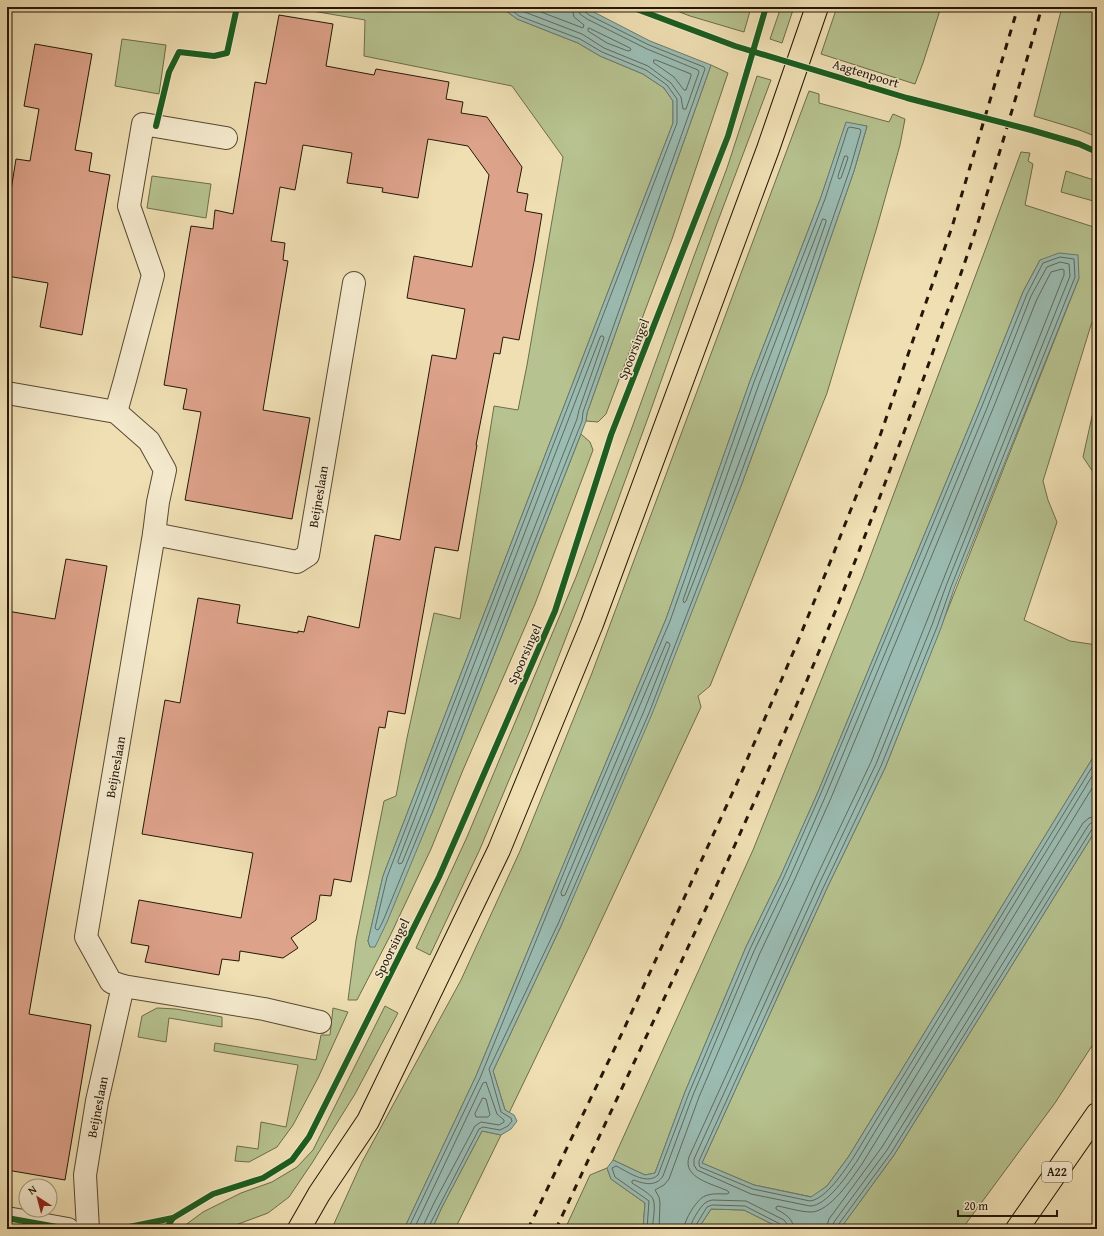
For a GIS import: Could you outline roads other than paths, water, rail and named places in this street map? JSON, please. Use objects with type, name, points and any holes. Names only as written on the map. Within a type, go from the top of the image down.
[{"type":"main road","points":[[300,1229],[319,1194],[368,1121],[502,843],[595,616],[768,149],[817,7]]},
{"type":"main road","name":"A22","points":[[1017,1229],[1097,1114]]},
{"type":"street","points":[[7,393],[116,412],[154,275],[129,206],[143,124],[226,138]]},
{"type":"street","name":"Beijneslaan","points":[[154,534],[297,562],[308,555],[354,283]]},
{"type":"street","name":"Beijneslaan","points":[[116,412],[149,441],[165,470],[158,502],[154,534],[86,937],[111,982],[123,986],[264,1009],[320,1022]]},
{"type":"street","name":"Beijneslaan","points":[[88,1229],[84,1175],[97,1102],[123,986]]},
{"type":"street","points":[[7,1218],[68,1229]]},
{"type":"water","points":[[501,7],[584,7],[650,41],[711,65],[587,413],[586,421],[432,813],[387,922],[375,947],[370,947],[368,941],[383,876],[673,123],[673,101],[664,88],[643,74],[600,56],[578,43],[517,19]]},
{"type":"water","points":[[846,122],[867,126],[854,171],[805,311],[741,486],[652,714],[561,926],[493,1071],[505,1110],[514,1115],[517,1121],[511,1129],[501,1135],[482,1131],[432,1229],[404,1229],[476,1076],[666,619],[750,381],[821,197]]},
{"type":"water","points":[[1059,253],[1078,255],[1079,278],[954,589],[941,628],[885,768],[828,886],[702,1163],[754,1185],[811,1197],[827,1186],[849,1156],[1097,751],[1097,828],[894,1155],[840,1229],[782,1229],[744,1210],[711,1209],[698,1229],[643,1229],[645,1203],[611,1179],[607,1168],[613,1160],[645,1175],[655,1173],[685,1092],[746,947],[781,875],[818,792],[978,405],[1023,292],[1040,260]]},
{"type":"railway","points":[[528,1229],[623,1031],[737,783],[831,560],[881,433],[952,227],[1018,7]]},
{"type":"railway","points":[[556,1229],[729,858],[763,783],[827,632],[901,440],[955,290],[983,207],[1042,7]]}]
